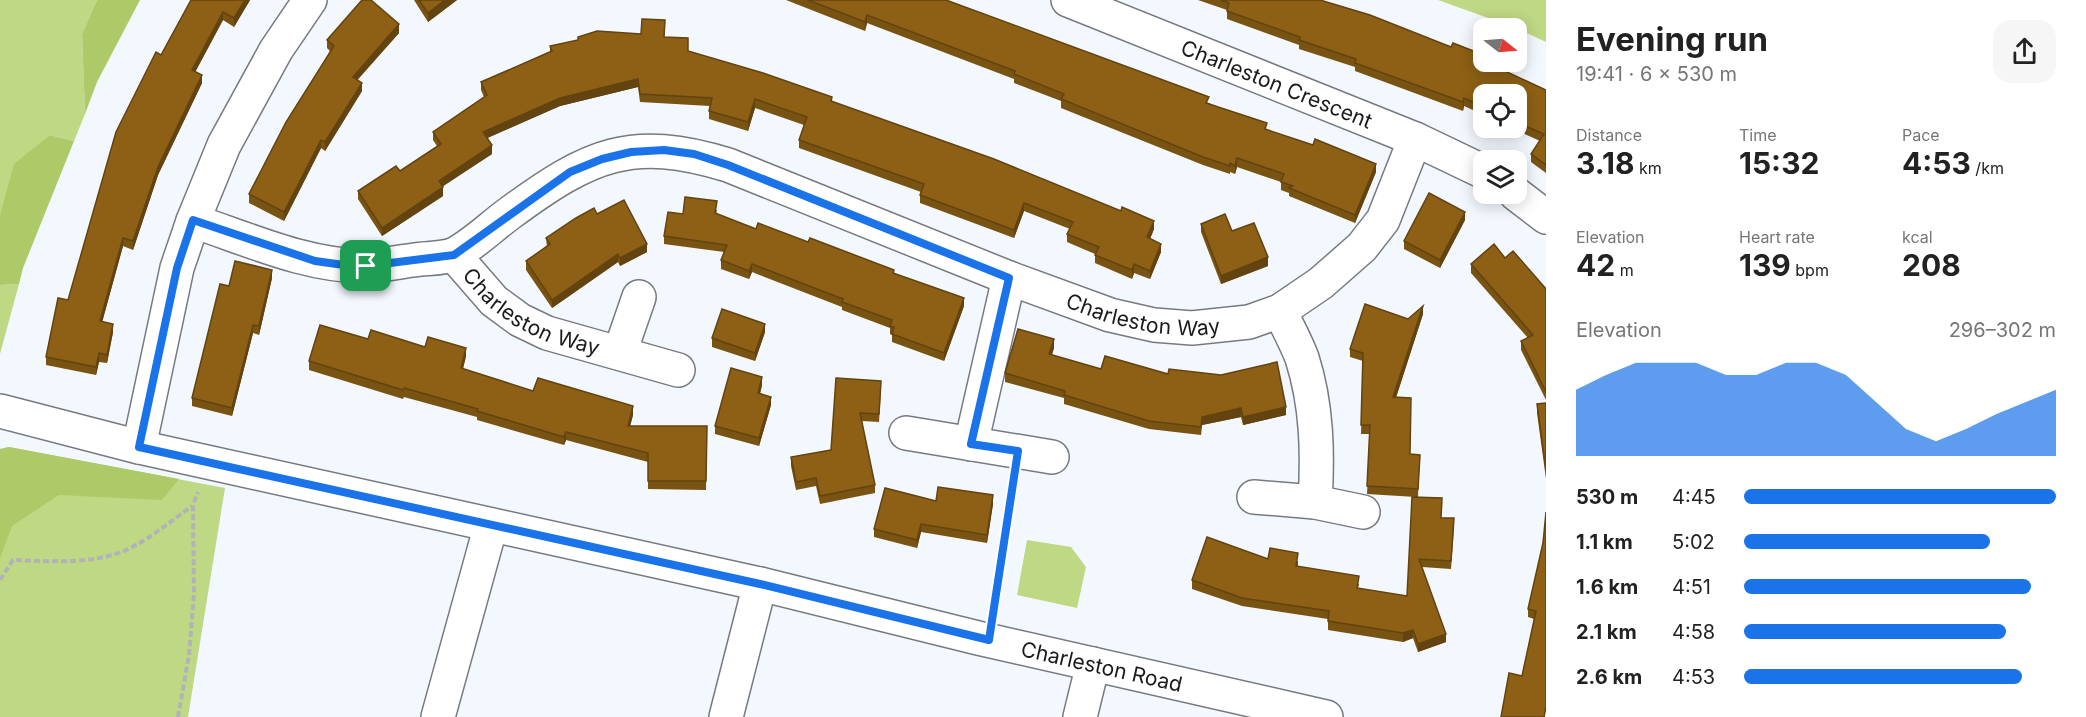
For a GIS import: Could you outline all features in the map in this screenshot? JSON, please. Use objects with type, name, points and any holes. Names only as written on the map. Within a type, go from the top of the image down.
[{"type":"street","points":[[139,447],[177,268],[193,220],[229,136],[276,50],[310,0]]},
{"type":"street","name":"Charleston Crescent","points":[[1068,0],[1415,139],[1473,167]]},
{"type":"street","name":"Charleston Way","points":[[193,220],[315,261],[344,265],[366,266],[454,255],[570,172],[602,159],[631,152],[664,150],[694,154],[728,165],[1009,278],[1110,315],[1154,326],[1192,328],[1238,324],[1280,311],[1321,283],[1362,247],[1376,229],[1399,186],[1415,139]]},
{"type":"street","points":[[1527,202],[1546,217]]},
{"type":"street","name":"Charleston Way","points":[[454,255],[494,301],[520,320],[547,333],[678,370]]},
{"type":"street","points":[[971,444],[1009,278]]},
{"type":"street","name":"Charleston Way","points":[[620,352],[639,297]]},
{"type":"street","points":[[1280,311],[1301,357],[1313,401],[1318,451],[1315,502]]},
{"type":"street","name":"Charleston Road","points":[[0,411],[139,447],[760,584],[989,640],[1326,717]]},
{"type":"street","points":[[906,433],[1052,457]]},
{"type":"street","points":[[1254,497],[1315,502],[1363,512]]},
{"type":"street","points":[[438,717],[491,525]]},
{"type":"street","points":[[726,717],[760,584]]},
{"type":"street","points":[[1080,717],[1093,664]]},
{"type":"path","points":[[989,640],[1018,451]]},
{"type":"path","points":[[178,717],[189,655],[194,594],[193,505],[206,462]]},
{"type":"path","points":[[0,580],[13,560],[74,560],[104,557],[134,546],[193,505]]},
{"type":"green space","points":[[0,0],[97,0],[82,34],[85,114],[74,141],[50,135],[0,215]]},
{"type":"green space","points":[[97,0],[140,0],[97,82],[85,114],[82,34]]},
{"type":"green space","points":[[1438,0],[1546,0],[1546,42],[1527,33],[1527,18],[1488,18]]},
{"type":"green space","points":[[50,135],[74,141],[23,268],[19,284],[0,285],[0,215],[14,164]]},
{"type":"green space","points":[[19,284],[0,354],[0,285]]},
{"type":"green space","points":[[9,447],[225,488],[188,717],[0,717],[0,449]]},
{"type":"green space","points":[[9,447],[179,479],[162,500],[59,495],[12,526],[0,558],[0,449]]},
{"type":"green space","points":[[1027,540],[1071,547],[1086,567],[1077,608],[1017,595]]},
{"type":"building","points":[[191,0],[245,0],[234,18],[223,12],[192,70],[202,75],[158,167],[133,241],[123,238],[100,321],[113,324],[107,355],[99,353],[96,367],[46,357],[58,298],[68,300],[116,132],[156,52],[161,55]]},
{"type":"building","points":[[362,0],[371,0],[399,24],[353,77],[362,83],[325,142],[321,140],[284,212],[249,194],[286,122],[334,46],[327,40]]},
{"type":"building","points":[[419,0],[445,0],[428,13]]},
{"type":"building","points":[[808,0],[946,0],[1209,97],[1206,103],[1267,123],[1265,129],[1313,145],[1315,139],[1376,164],[1355,215],[1289,188],[1293,186],[1281,182],[1284,174],[1237,158],[1235,166],[1230,163],[1230,166],[1203,157],[1061,99],[1064,94],[1014,74],[1015,71],[867,15],[865,22]]},
{"type":"building","points":[[1221,0],[1320,0],[1370,15],[1451,47],[1453,43],[1473,51],[1473,72],[1507,72],[1546,90],[1546,165],[1531,154],[1544,134],[1527,127],[1527,84],[1473,84],[1473,102],[1464,98],[1463,102],[1355,63],[1356,59],[1299,40],[1300,37],[1227,11],[1229,3]]},
{"type":"building","points":[[642,19],[665,20],[664,37],[688,38],[688,51],[763,73],[832,97],[831,101],[994,159],[1121,211],[1122,207],[1154,221],[1147,237],[1161,244],[1150,271],[1134,264],[1132,270],[1095,255],[1099,247],[1067,234],[1073,222],[1024,203],[1014,230],[920,195],[924,184],[799,140],[807,117],[755,99],[748,122],[709,111],[712,98],[640,94],[638,79],[560,98],[483,132],[492,145],[439,181],[443,187],[382,228],[358,191],[396,166],[400,171],[441,144],[433,132],[487,95],[481,82],[552,51],[550,46],[578,40],[578,37],[597,31],[641,34]]},
{"type":"building","points":[[1429,193],[1465,212],[1440,260],[1404,241]]},
{"type":"building","points":[[685,197],[717,201],[715,213],[756,229],[758,223],[808,242],[810,238],[894,270],[893,273],[964,298],[944,353],[892,334],[894,327],[890,326],[892,320],[842,302],[843,299],[752,264],[749,271],[721,260],[727,245],[664,236],[668,212],[683,214]]},
{"type":"building","points":[[624,200],[647,244],[620,258],[618,254],[552,300],[526,261],[550,244],[546,238],[576,218],[594,208],[597,214]]},
{"type":"building","points":[[1225,214],[1232,231],[1254,223],[1268,257],[1221,276],[1201,224]]},
{"type":"building","points":[[1494,244],[1505,258],[1513,251],[1546,289],[1546,392],[1521,341],[1533,335],[1471,264]]},
{"type":"building","points":[[235,261],[272,270],[259,326],[253,325],[232,408],[192,398],[220,284],[229,286]]},
{"type":"building","points":[[1365,304],[1408,319],[1423,306],[1393,397],[1411,398],[1410,454],[1420,455],[1418,489],[1367,486],[1370,425],[1361,425],[1363,353],[1350,349]]},
{"type":"building","points":[[722,309],[765,324],[755,353],[712,338]]},
{"type":"building","points":[[320,325],[368,339],[371,330],[425,347],[428,337],[466,348],[461,368],[533,391],[538,378],[633,406],[628,426],[707,426],[706,481],[648,481],[648,453],[566,432],[564,437],[477,411],[478,409],[404,388],[403,390],[309,361]]},
{"type":"building","points":[[1018,329],[1054,339],[1049,354],[1101,369],[1105,356],[1168,374],[1169,369],[1221,375],[1277,362],[1286,407],[1243,417],[1241,408],[1202,417],[1201,427],[1149,421],[1064,395],[1065,391],[1005,373]]},
{"type":"building","points":[[731,368],[762,377],[758,393],[771,397],[759,438],[715,426]]},
{"type":"building","points":[[836,378],[881,381],[879,414],[860,413],[875,485],[820,496],[816,478],[796,482],[791,457],[831,450]]},
{"type":"building","points":[[1546,403],[1546,470],[1537,404]]},
{"type":"building","points":[[938,487],[993,495],[987,535],[921,524],[917,540],[874,529],[885,488],[936,501]]},
{"type":"building","points":[[1412,497],[1442,498],[1441,518],[1454,518],[1451,561],[1419,559],[1446,634],[1418,644],[1413,630],[1403,633],[1328,621],[1329,611],[1242,598],[1192,580],[1207,537],[1268,559],[1270,548],[1298,553],[1296,566],[1359,576],[1357,588],[1407,596]]},
{"type":"building","points":[[1546,512],[1546,706],[1544,717],[1501,717],[1509,673],[1522,676],[1536,611],[1528,609],[1543,543]]},
{"type":"route","points":[[664,150],[694,154],[728,165],[907,235],[1009,278],[971,444],[1018,451],[989,640],[760,584],[139,447],[177,268],[193,220],[315,261],[366,266],[454,255],[536,194],[570,172],[602,159],[631,152],[664,150]]}]
